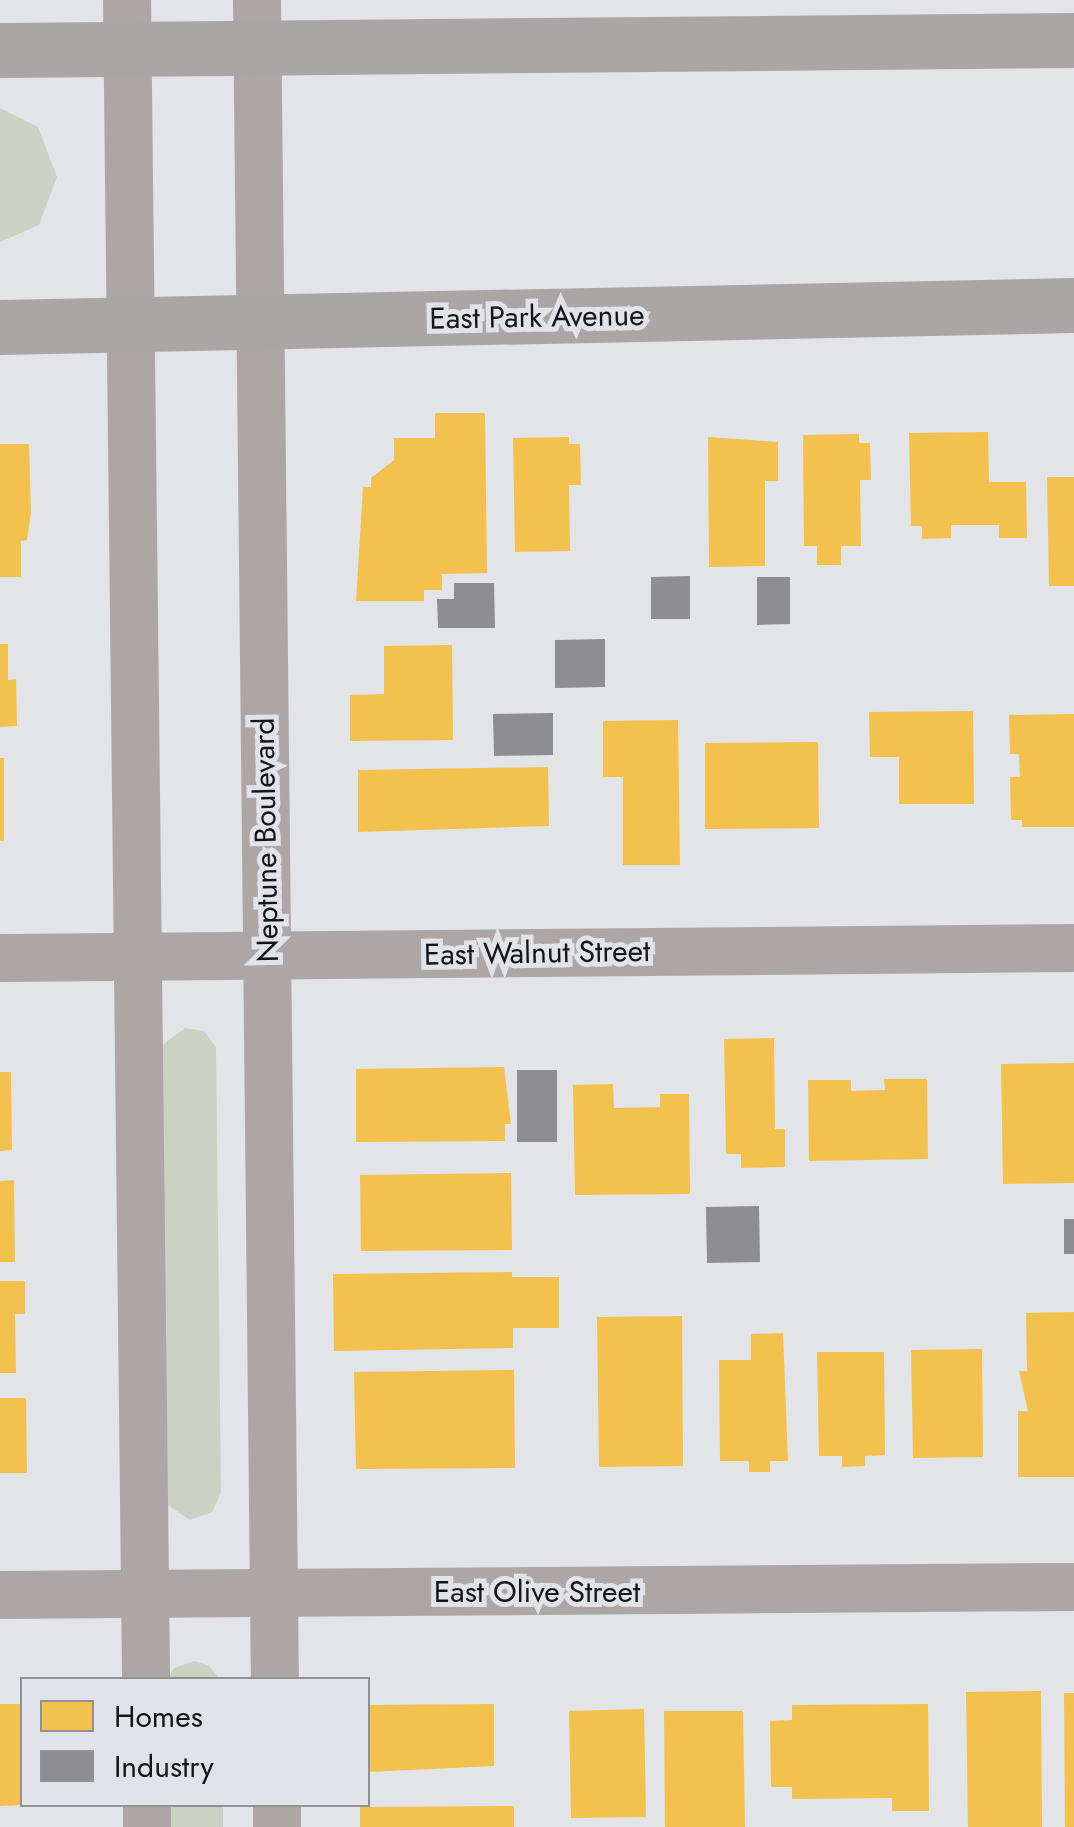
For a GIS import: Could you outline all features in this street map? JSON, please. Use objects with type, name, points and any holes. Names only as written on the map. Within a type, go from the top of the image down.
[{"type":"highway","points":[[0,50],[128,24],[1074,40]]},
{"type":"highway","name":"East Park Avenue","points":[[0,327],[1074,305]]},
{"type":"street","points":[[128,24],[146,1677]]},
{"type":"street","name":"Neptune Boulevard","points":[[257,24],[276,1677]]},
{"type":"street","name":"East Walnut Street","points":[[0,958],[1074,948]]},
{"type":"street","name":"East Olive Street","points":[[0,1595],[1074,1587]]},
{"type":"green space","points":[[0,108],[38,127],[57,177],[39,225],[0,242]]},
{"type":"green space","points":[[185,1028],[204,1031],[216,1047],[221,1493],[212,1512],[190,1520],[160,1500],[156,1050]]},
{"type":"green space","points":[[194,1661],[208,1665],[218,1677],[169,1677],[174,1668]]},
{"type":"green space","points":[[165,1807],[223,1807],[223,1827],[165,1827]]},
{"type":"building: Homes","points":[[435,413],[485,413],[487,573],[442,574],[442,590],[424,590],[424,601],[356,601],[363,487],[371,487],[371,478],[394,460],[394,438],[435,438]]},
{"type":"building: Homes","points":[[988,432],[989,482],[1026,482],[1027,538],[999,538],[999,525],[951,525],[951,538],[922,539],[922,526],[911,526],[909,433]]},
{"type":"building: Homes","points":[[859,434],[859,443],[870,443],[871,480],[860,480],[861,546],[841,546],[841,565],[817,565],[817,546],[804,546],[803,435]]},
{"type":"building: Homes","points":[[569,437],[569,444],[580,444],[581,485],[569,485],[570,551],[515,552],[513,438]]},
{"type":"building: Homes","points":[[708,437],[778,442],[778,481],[765,481],[765,566],[709,567]]},
{"type":"building: Homes","points":[[0,444],[29,444],[31,512],[27,540],[21,541],[21,577],[0,577]]},
{"type":"building: Homes","points":[[1047,477],[1074,477],[1074,586],[1049,586]]},
{"type":"building: Homes","points":[[0,644],[8,644],[8,680],[16,679],[17,726],[0,727]]},
{"type":"building: Homes","points":[[452,645],[453,740],[350,741],[350,695],[384,694],[384,646]]},
{"type":"building: Homes","points":[[973,711],[974,804],[899,804],[899,757],[870,757],[869,712]]},
{"type":"building: Homes","points":[[1074,714],[1074,827],[1022,827],[1022,820],[1011,820],[1010,777],[1020,777],[1019,754],[1010,754],[1009,715]]},
{"type":"building: Homes","points":[[678,720],[680,865],[623,865],[623,777],[603,777],[603,721]]},
{"type":"building: Homes","points":[[818,742],[819,828],[705,829],[705,743]]},
{"type":"building: Homes","points":[[0,758],[4,758],[4,841],[0,841]]},
{"type":"building: Homes","points":[[548,767],[549,826],[358,832],[358,770]]},
{"type":"building: Homes","points":[[774,1038],[775,1129],[785,1129],[785,1167],[741,1168],[741,1154],[726,1154],[724,1039]]},
{"type":"building: Homes","points":[[1074,1063],[1074,1183],[1003,1184],[1001,1064]]},
{"type":"building: Homes","points":[[504,1067],[511,1124],[505,1124],[505,1141],[356,1142],[356,1069]]},
{"type":"building: Homes","points":[[0,1072],[11,1072],[12,1150],[0,1151]]},
{"type":"building: Homes","points":[[884,1079],[927,1079],[928,1159],[809,1161],[808,1080],[851,1080],[851,1091],[885,1090]]},
{"type":"building: Homes","points":[[613,1084],[614,1108],[660,1107],[660,1094],[689,1094],[690,1194],[575,1195],[573,1085]]},
{"type":"building: Homes","points":[[511,1173],[512,1250],[361,1251],[360,1175]]},
{"type":"building: Homes","points":[[14,1180],[15,1262],[0,1262],[0,1181]]},
{"type":"building: Homes","points":[[512,1272],[512,1277],[559,1277],[559,1328],[513,1328],[513,1348],[334,1351],[333,1274]]},
{"type":"building: Homes","points":[[0,1281],[25,1281],[25,1314],[15,1314],[16,1373],[0,1373]]},
{"type":"building: Homes","points":[[1074,1312],[1074,1477],[1018,1477],[1018,1411],[1028,1411],[1019,1371],[1027,1371],[1026,1313]]},
{"type":"building: Homes","points":[[682,1316],[683,1466],[599,1467],[597,1317]]},
{"type":"building: Homes","points":[[783,1333],[788,1461],[770,1461],[770,1472],[749,1472],[749,1461],[720,1461],[719,1360],[751,1360],[751,1334]]},
{"type":"building: Homes","points":[[982,1349],[983,1457],[913,1458],[911,1350]]},
{"type":"building: Homes","points":[[817,1352],[884,1352],[885,1455],[865,1456],[865,1466],[842,1467],[842,1456],[819,1456]]},
{"type":"building: Homes","points":[[514,1370],[515,1468],[356,1469],[354,1372]]},
{"type":"building: Homes","points":[[0,1398],[26,1398],[27,1473],[0,1473]]},
{"type":"building: Homes","points":[[1041,1691],[1042,1827],[968,1827],[966,1692]]},
{"type":"building: Homes","points":[[1064,1693],[1074,1693],[1074,1827],[1065,1827]]},
{"type":"building: Homes","points":[[0,1704],[20,1704],[20,1805],[0,1806]]},
{"type":"building: Homes","points":[[494,1704],[494,1766],[370,1772],[370,1705]]},
{"type":"building: Homes","points":[[928,1704],[929,1811],[892,1811],[892,1798],[792,1799],[792,1787],[771,1787],[770,1721],[792,1720],[792,1705]]},
{"type":"building: Homes","points":[[644,1709],[646,1817],[571,1818],[569,1711]]},
{"type":"building: Homes","points":[[664,1711],[743,1711],[745,1827],[665,1827]]},
{"type":"building: Homes","points":[[514,1806],[514,1827],[360,1827],[360,1807]]},
{"type":"building: Industry","points":[[690,576],[690,619],[651,619],[651,577]]},
{"type":"building: Industry","points":[[757,577],[790,577],[790,624],[757,625]]},
{"type":"building: Industry","points":[[454,583],[494,583],[495,628],[438,628],[437,599],[454,599]]},
{"type":"building: Industry","points":[[605,639],[605,687],[555,688],[555,640]]},
{"type":"building: Industry","points":[[553,713],[553,755],[494,756],[493,714]]},
{"type":"building: Industry","points":[[517,1070],[557,1070],[557,1142],[517,1142]]},
{"type":"building: Industry","points":[[759,1206],[760,1262],[707,1263],[706,1207]]},
{"type":"building: Industry","points":[[1064,1219],[1074,1219],[1074,1254],[1064,1254]]}]
